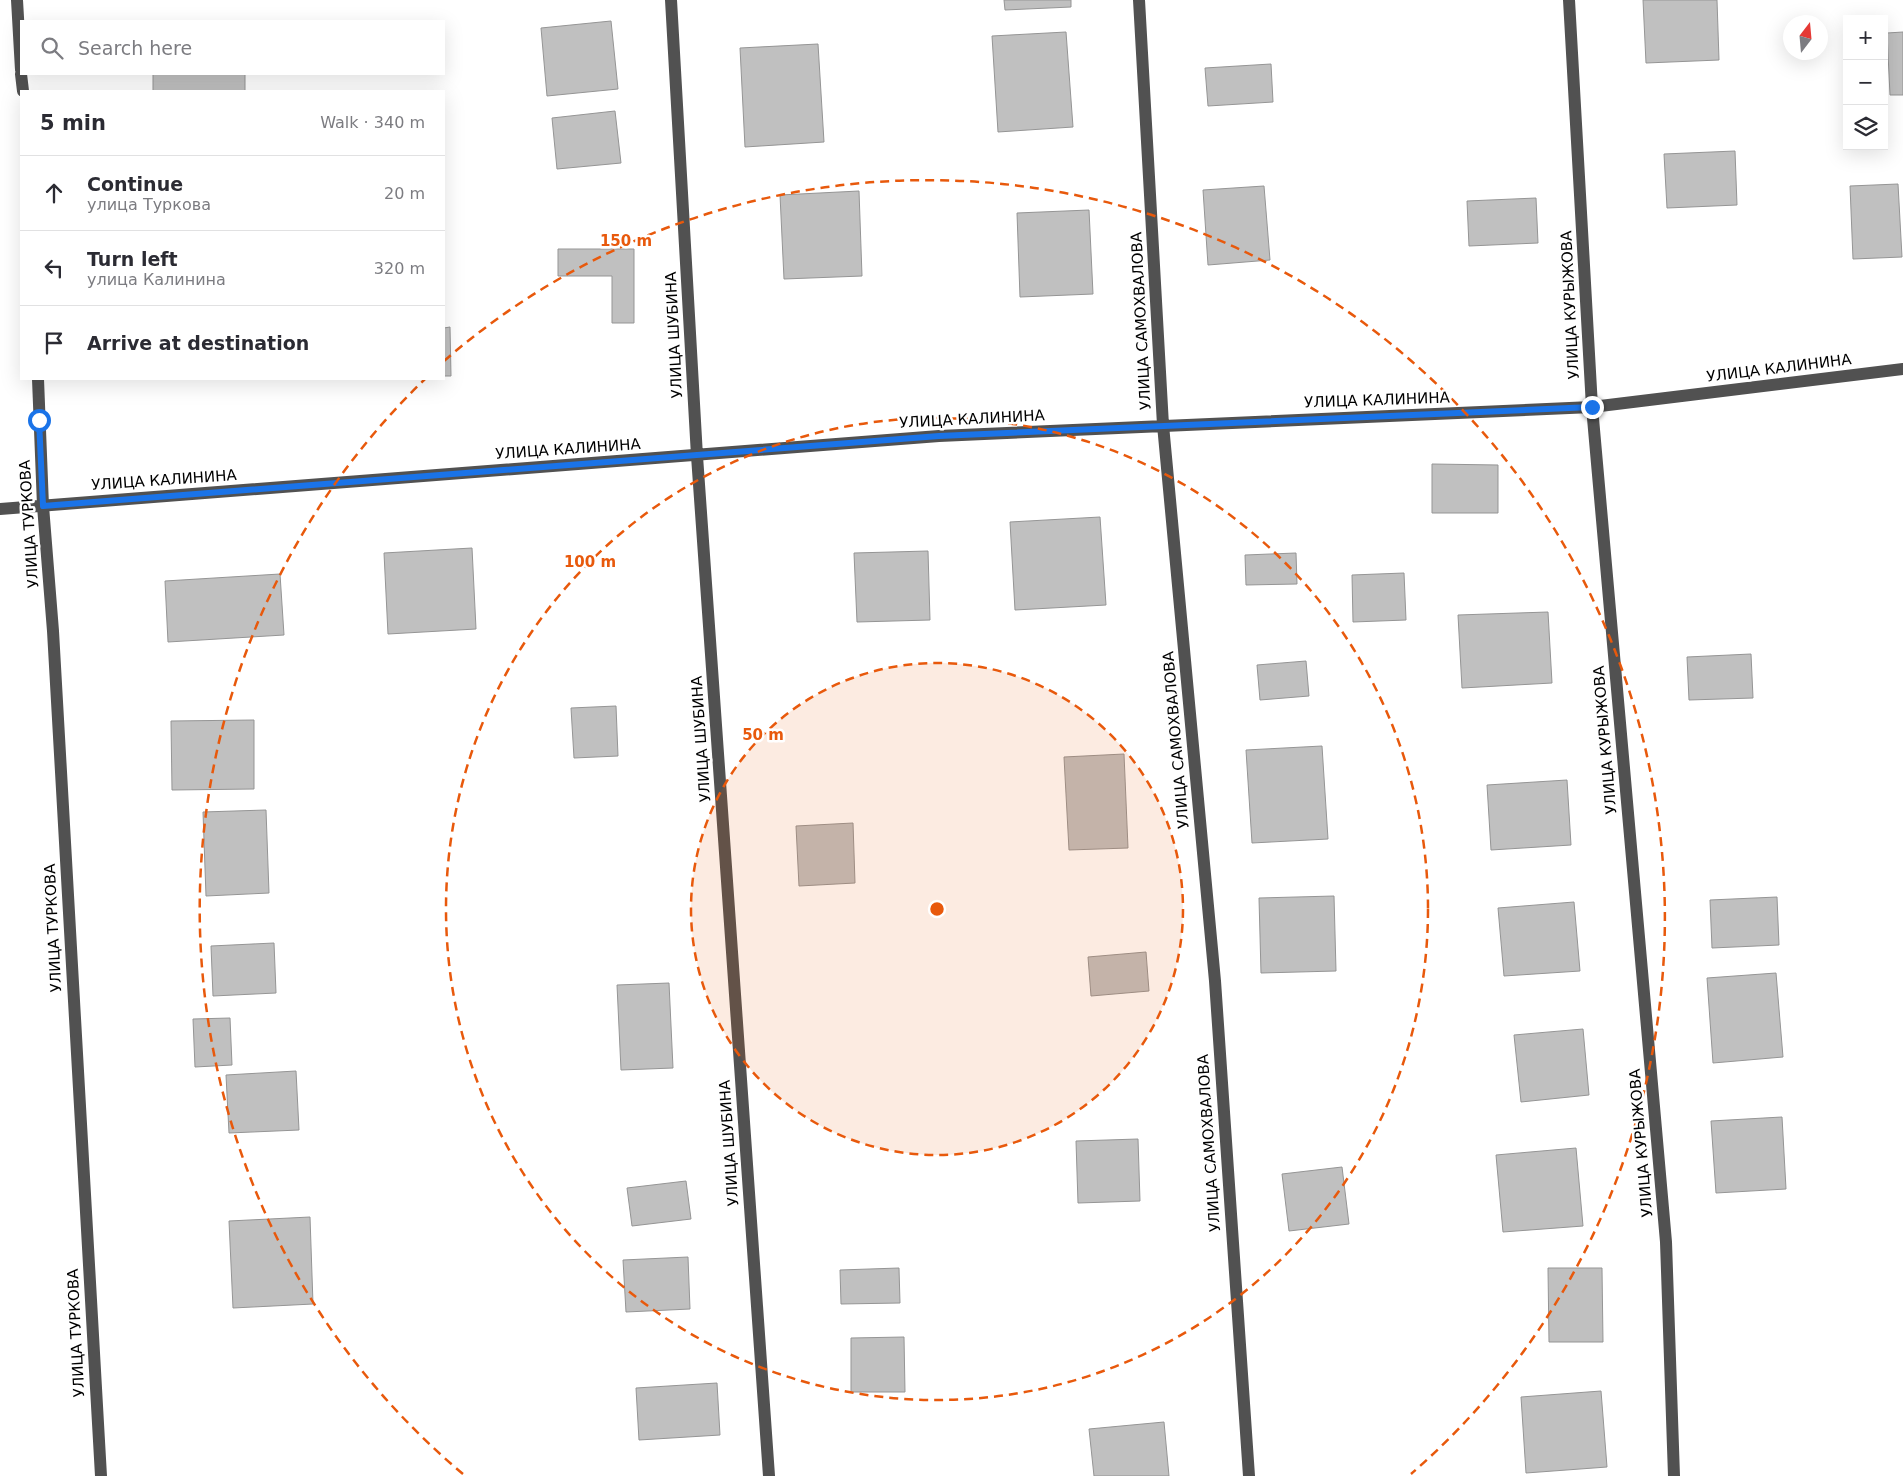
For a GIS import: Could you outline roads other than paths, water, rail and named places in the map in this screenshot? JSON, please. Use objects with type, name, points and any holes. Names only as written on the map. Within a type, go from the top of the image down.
[{"type":"street","points":[[17,0],[20,52]]},
{"type":"street","name":"УЛИЦА ШУБИНА","points":[[671,0],[697,456],[768,1476]]},
{"type":"street","name":"УЛИЦА САМОХВАЛОВА","points":[[1139,0],[1164,425],[1214,980],[1249,1476]]},
{"type":"street","name":"УЛИЦА КУРЫЖОВА","points":[[1570,0],[1592,407],[1666,1242],[1674,1476]]},
{"type":"street","points":[[22,75],[22,90]]},
{"type":"street","name":"УЛИЦА КАЛИНИНА","points":[[0,509],[939,436],[1592,407],[1903,369]]},
{"type":"street","name":"УЛИЦА ТУРКОВА","points":[[38,380],[43,506],[54,641],[101,1476]]}]
